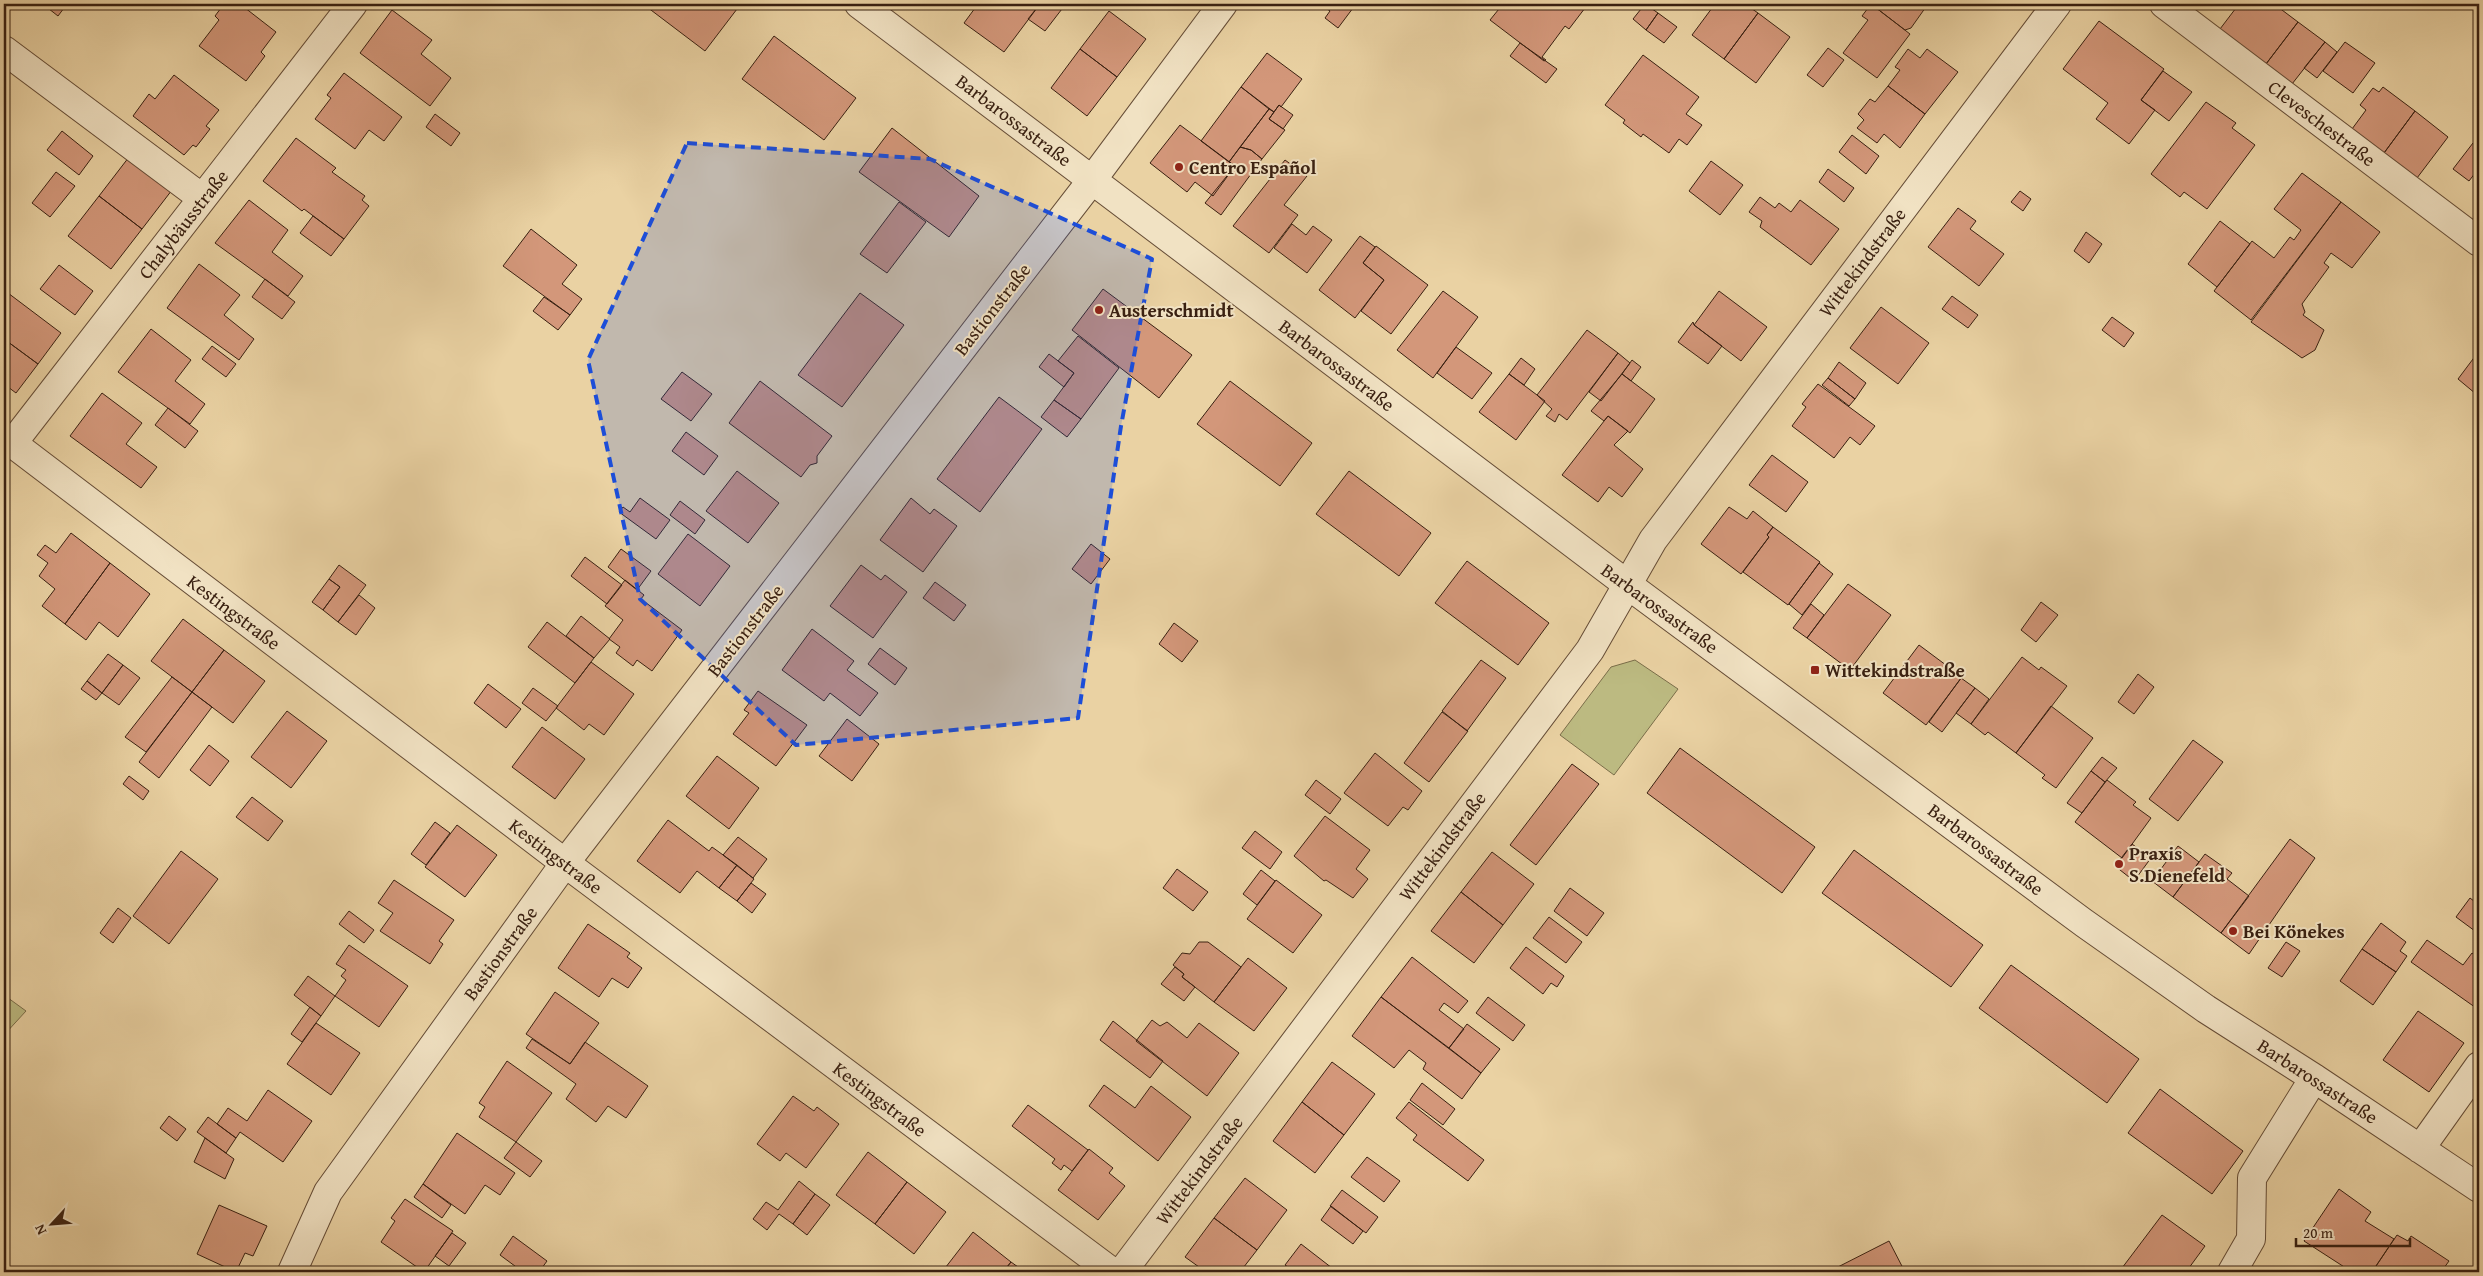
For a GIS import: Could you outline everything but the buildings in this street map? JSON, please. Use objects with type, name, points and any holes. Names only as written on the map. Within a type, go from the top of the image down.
[{"type":"street","name":"Chalybäusstraße","points":[[8,440],[202,198],[353,4]]},
{"type":"street","name":"Barbarossastraße","points":[[859,4],[1628,585],[2092,928],[2206,1009],[2314,1078],[2479,1188]]},
{"type":"street","name":"Bastionstraße","points":[[292,1272],[328,1192],[565,863],[1092,180],[1223,4]]},
{"type":"street","name":"Wittekindstraße","points":[[1122,1272],[1590,650],[1653,540],[2057,4]]},
{"type":"street","name":"Cleveschestraße","points":[[2164,4],[2479,242]]},
{"type":"street","points":[[4,50],[202,198]]},
{"type":"street","name":"Kestingstraße","points":[[8,440],[565,863],[1112,1272]]},
{"type":"street","points":[[2420,1149],[2479,1066]]},
{"type":"street","points":[[2232,1272],[2251,1239],[2252,1178],[2314,1078]]},
{"type":"highlighted area","points":[[687,143],[930,159],[1152,259],[1121,426],[1078,718],[796,745],[640,599],[588,360]]},
{"type":"shaded area","points":[[1635,660],[1678,689],[1614,775],[1560,735],[1611,667]]},
{"type":"shaded area","points":[[4,995],[26,1011],[4,1035]]},
{"type":"place","name":"Centro Español","points":[[1179,167]]},
{"type":"place","name":"Austerschmidt","points":[[1099,310]]},
{"type":"place","name":"Wittekindstraße","points":[[1815,670]]},
{"type":"place","name":"Praxis S.Dienefeld","points":[[2119,864]]},
{"type":"place","name":"Bei Könekes","points":[[2233,931]]}]
